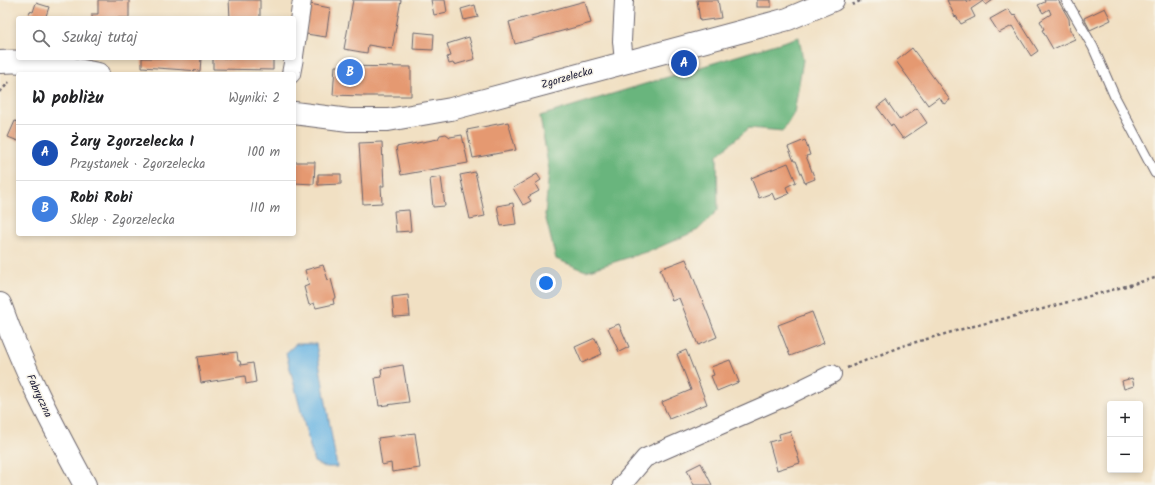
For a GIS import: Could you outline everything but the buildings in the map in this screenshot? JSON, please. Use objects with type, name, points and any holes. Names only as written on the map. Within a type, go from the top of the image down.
[{"type":"street","points":[[296,43],[302,0]]},
{"type":"street","points":[[624,0],[622,41],[624,62]]},
{"type":"street","name":"Zgorzelecka","points":[[296,113],[349,120],[388,120],[451,109],[788,19],[833,0]]},
{"type":"street","points":[[291,72],[293,60]]},
{"type":"street","points":[[6,71],[12,61],[86,72]]},
{"type":"street","name":"Fabryczna","points":[[0,304],[10,332],[41,402],[85,485]]},
{"type":"street","points":[[622,485],[645,458],[789,395],[832,374]]},
{"type":"lane","points":[[1066,0],[1093,47],[1115,97],[1155,173]]},
{"type":"path","points":[[0,92],[6,71]]},
{"type":"path","points":[[832,374],[902,346],[1155,278]]},
{"type":"green space","points":[[799,37],[803,60],[794,113],[783,131],[749,128],[717,155],[718,210],[698,230],[655,249],[586,271],[556,259],[545,215],[549,170],[540,116]]},
{"type":"water","points":[[296,344],[316,344],[337,467],[324,467],[314,462],[286,353]]},
{"type":"place","name":"Żary Zgorzelecka I","points":[[684,63]]},
{"type":"place","name":"Robi Robi","points":[[350,72]]}]
